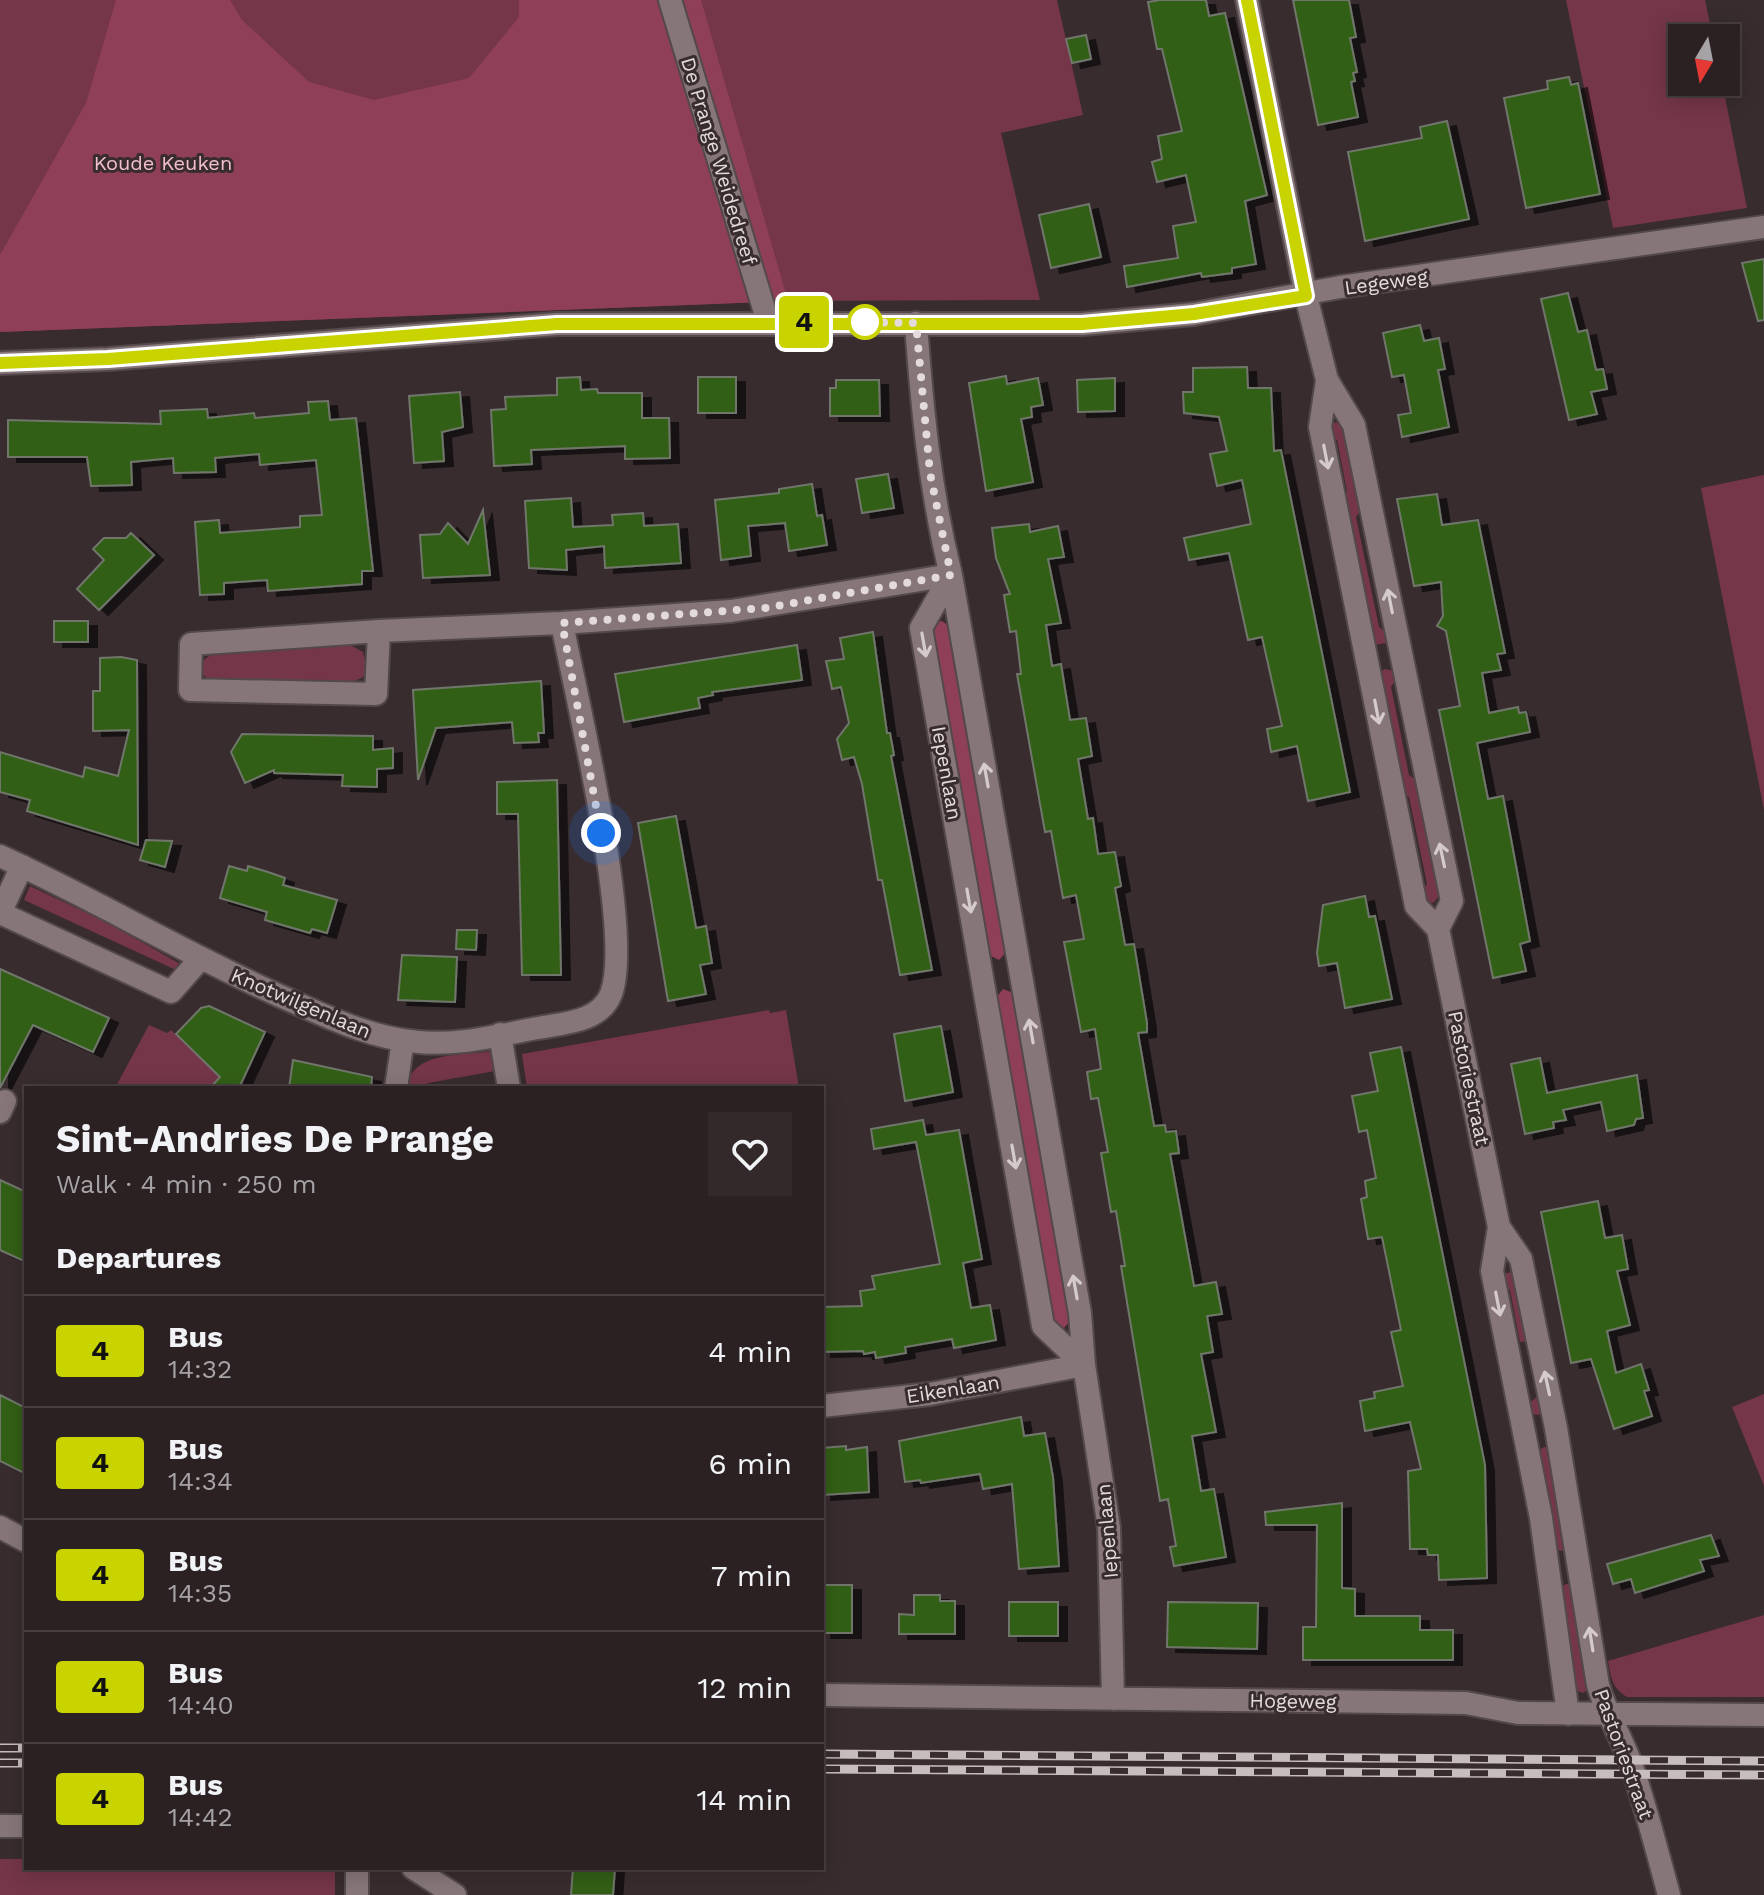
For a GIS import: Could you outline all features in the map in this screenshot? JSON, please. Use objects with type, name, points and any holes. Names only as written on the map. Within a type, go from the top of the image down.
[{"type":"street","name":"De Prange Weidedreef","points":[[670,0],[768,322]]},
{"type":"street","name":"Pastoriestraat","points":[[1247,0],[1306,296],[1327,380],[1354,425],[1452,901],[1438,929]]},
{"type":"street","name":"Legeweg","points":[[0,363],[122,358],[544,325],[768,322],[1082,324],[1194,314],[1306,296],[1340,287],[1764,227]]},
{"type":"street","name":"Iepenlaan","points":[[916,323],[930,473],[951,575],[1080,1313],[1084,1365],[1109,1528],[1113,1699]]},
{"type":"street","name":"Pastoriestraat","points":[[1327,380],[1320,427],[1416,906],[1438,929],[1499,1227],[1492,1271],[1548,1570],[1568,1714]]},
{"type":"street","name":"Iepenlaan","points":[[951,575],[921,628],[1043,1326],[1084,1365]]},
{"type":"street","points":[[379,631],[376,694],[190,690],[191,644],[379,631],[562,623],[765,608],[951,575]]},
{"type":"street","name":"Knotwilgenlaan","points":[[0,856],[201,958],[347,1025],[403,1040],[454,1042],[588,1017],[604,1005],[614,984],[611,889],[562,623]]},
{"type":"street","points":[[1367,661],[1400,653]]},
{"type":"street","points":[[22,866],[0,913],[171,992],[201,958]]},
{"type":"street","points":[[982,978],[1020,972]]},
{"type":"street","points":[[500,1034],[509,1086]]},
{"type":"street","points":[[396,1086],[403,1040]]},
{"type":"street","name":"Pastoriestraat","points":[[1499,1227],[1521,1259],[1556,1428],[1607,1715],[1623,1742],[1635,1774],[1669,1895]]},
{"type":"street","name":"Eikenlaan","points":[[824,1406],[930,1394],[1084,1365]]},
{"type":"street","points":[[1524,1437],[1556,1428]]},
{"type":"street","points":[[0,1527],[24,1540]]},
{"type":"street","points":[[1548,1570],[1579,1563]]},
{"type":"street","name":"Hogeweg","points":[[824,1695],[1466,1703],[1518,1713],[1764,1715]]},
{"type":"street","points":[[0,1826],[24,1826]]},
{"type":"street","points":[[357,1870],[357,1895]]},
{"type":"street","points":[[416,1870],[455,1895]]},
{"type":"green space","name":"Koude Keuken","points":[[0,0],[1057,0],[1083,115],[1001,133],[1040,300],[788,301],[0,332]]},
{"type":"green space","name":"Koude Keuken","points":[[116,0],[230,0],[242,20],[309,82],[374,100],[469,78],[519,17],[519,0],[701,0],[788,301],[0,332],[0,255],[86,103]]},
{"type":"green space","points":[[1566,0],[1705,0],[1710,24],[1668,24],[1668,96],[1725,96],[1747,208],[1613,228]]},
{"type":"green space","points":[[1341,422],[1362,508],[1356,517],[1379,627],[1388,633],[1386,643],[1374,645],[1341,500],[1347,491],[1337,440],[1328,435],[1331,423]]},
{"type":"green space","points":[[1764,475],[1764,810],[1701,488]]},
{"type":"green space","points":[[942,621],[949,626],[1006,952],[999,960],[989,955],[932,631],[937,622]]},
{"type":"green space","points":[[350,645],[363,652],[367,669],[363,677],[349,684],[208,679],[201,673],[201,662],[212,654]]},
{"type":"green space","points":[[1385,669],[1394,671],[1397,678],[1391,687],[1409,775],[1418,781],[1440,895],[1433,903],[1427,902],[1421,893],[1427,884],[1409,797],[1400,791],[1380,672]]},
{"type":"green space","points":[[30,886],[110,924],[182,965],[176,970],[24,900]]},
{"type":"green space","points":[[1003,989],[1013,993],[1071,1320],[1063,1329],[1054,1326],[996,998]]},
{"type":"green space","points":[[769,1010],[770,1013],[786,1010],[799,1086],[527,1086],[522,1054]]},
{"type":"green space","points":[[149,1025],[167,1033],[171,1030],[230,1086],[116,1086]]},
{"type":"green space","points":[[492,1051],[495,1071],[428,1083],[427,1086],[407,1086],[418,1067],[428,1061]]},
{"type":"green space","points":[[1515,1273],[1543,1413],[1538,1415],[1529,1413],[1526,1406],[1539,1395],[1527,1341],[1520,1342],[1510,1290],[1501,1285],[1504,1274]]},
{"type":"green space","points":[[1764,1394],[1764,1486],[1732,1407]]},
{"type":"green space","points":[[1544,1447],[1550,1448],[1556,1457],[1550,1465],[1560,1531],[1569,1538],[1567,1548],[1561,1551],[1553,1548],[1538,1451]]},
{"type":"green space","points":[[1571,1584],[1589,1689],[1583,1693],[1575,1690],[1561,1587]]},
{"type":"green space","points":[[1764,1615],[1764,1697],[1627,1697],[1613,1682],[1608,1661]]},
{"type":"green space","points":[[0,1859],[24,1859],[24,1870],[335,1870],[335,1895],[0,1895]]},
{"type":"building","points":[[1206,0],[1209,16],[1225,13],[1267,195],[1245,201],[1256,264],[1232,268],[1232,273],[1202,277],[1201,273],[1127,287],[1124,266],[1178,258],[1173,226],[1196,222],[1186,175],[1157,182],[1152,162],[1162,159],[1158,136],[1182,131],[1162,49],[1157,49],[1148,2]]},
{"type":"building","points":[[1293,0],[1349,0],[1356,37],[1350,38],[1357,72],[1353,73],[1355,81],[1351,82],[1358,117],[1318,125]]},
{"type":"building","points":[[1086,35],[1091,59],[1072,63],[1066,39]]},
{"type":"building","points":[[1569,77],[1571,85],[1578,83],[1600,194],[1526,208],[1504,98],[1548,89],[1547,81]]},
{"type":"building","points":[[1447,121],[1469,219],[1365,241],[1348,152],[1422,138],[1420,127]]},
{"type":"building","points":[[1089,204],[1101,257],[1051,268],[1039,215]]},
{"type":"building","points":[[1764,259],[1764,320],[1758,321],[1742,263]]},
{"type":"building","points":[[1568,293],[1578,332],[1587,330],[1596,370],[1603,369],[1607,389],[1591,392],[1597,414],[1569,420],[1541,299]]},
{"type":"building","points":[[1420,325],[1424,341],[1439,338],[1445,369],[1438,370],[1449,427],[1402,437],[1398,415],[1411,413],[1404,375],[1392,377],[1383,333]]},
{"type":"building","points":[[1247,367],[1248,388],[1271,388],[1274,451],[1281,450],[1350,792],[1308,801],[1297,746],[1271,752],[1267,729],[1282,726],[1262,637],[1248,640],[1229,553],[1189,560],[1184,538],[1251,524],[1242,480],[1217,486],[1210,454],[1227,451],[1219,417],[1184,413],[1183,392],[1193,392],[1193,368]]},
{"type":"building","points":[[1006,376],[1007,384],[1038,378],[1043,405],[1031,407],[1032,417],[1021,419],[1033,482],[986,491],[969,383]]},
{"type":"building","points":[[580,377],[581,390],[642,393],[642,418],[669,418],[670,458],[625,459],[625,446],[531,450],[532,464],[494,466],[491,410],[506,409],[505,397],[557,395],[557,378]]},
{"type":"building","points":[[698,377],[736,377],[736,413],[698,413]]},
{"type":"building","points":[[1115,378],[1115,411],[1078,412],[1077,380]]},
{"type":"building","points":[[836,380],[879,380],[880,416],[830,416],[830,388],[836,388]]},
{"type":"building","points":[[460,392],[463,427],[442,432],[444,461],[414,463],[409,396]]},
{"type":"building","points":[[328,401],[330,420],[356,418],[373,571],[362,571],[362,584],[268,591],[267,580],[224,583],[224,594],[200,595],[195,522],[219,520],[220,533],[300,527],[300,516],[322,515],[316,460],[260,465],[259,454],[215,458],[216,472],[174,473],[173,458],[131,462],[132,485],[91,486],[87,457],[8,457],[8,420],[161,424],[160,411],[207,409],[208,418],[254,413],[255,418],[309,413],[308,402]]},
{"type":"building","points":[[888,474],[894,508],[862,513],[856,479]]},
{"type":"building","points":[[812,484],[817,516],[822,515],[827,545],[789,551],[785,523],[748,526],[751,556],[721,560],[715,500],[779,493],[779,489]]},
{"type":"building","points":[[1437,494],[1442,525],[1478,520],[1505,653],[1497,654],[1501,670],[1482,673],[1489,713],[1518,707],[1519,713],[1526,712],[1530,732],[1477,743],[1488,799],[1503,796],[1530,941],[1520,944],[1526,971],[1493,978],[1439,710],[1460,706],[1446,631],[1437,626],[1443,616],[1441,582],[1414,586],[1397,499]]},
{"type":"building","points":[[571,498],[573,527],[613,525],[612,515],[643,513],[644,526],[678,524],[681,563],[605,568],[604,546],[566,550],[567,570],[529,568],[525,501]]},
{"type":"building","points":[[483,510],[490,575],[423,578],[420,535],[440,534],[448,523],[468,544]]},
{"type":"building","points":[[1029,524],[1030,532],[1058,526],[1064,557],[1048,559],[1061,623],[1046,625],[1052,666],[1061,664],[1070,720],[1086,718],[1092,756],[1078,759],[1088,819],[1093,818],[1098,854],[1115,852],[1121,886],[1115,888],[1125,945],[1134,944],[1147,1023],[1147,1032],[1138,1033],[1154,1126],[1165,1125],[1166,1132],[1176,1131],[1179,1153],[1170,1154],[1194,1286],[1216,1282],[1222,1314],[1207,1316],[1213,1352],[1201,1354],[1216,1432],[1192,1436],[1201,1491],[1214,1489],[1226,1557],[1174,1566],[1170,1547],[1176,1546],[1168,1499],[1160,1501],[1121,1266],[1125,1266],[1116,1211],[1111,1212],[1101,1153],[1108,1152],[1098,1098],[1091,1099],[1087,1072],[1101,1069],[1095,1029],[1081,1032],[1064,942],[1084,939],[1076,895],[1063,898],[1051,831],[1045,832],[1017,674],[1021,674],[1016,631],[1010,632],[1004,595],[1010,594],[996,558],[992,528]]},
{"type":"building","points":[[131,533],[154,555],[99,610],[77,589],[104,560],[93,549],[104,538],[126,538]]},
{"type":"building","points":[[54,621],[88,621],[88,642],[54,642]]},
{"type":"building","points":[[873,632],[887,733],[890,733],[894,755],[891,756],[932,970],[900,975],[882,880],[878,880],[862,784],[854,757],[842,760],[837,739],[849,723],[841,687],[832,689],[826,661],[844,659],[840,638]]},
{"type":"building","points":[[797,645],[802,680],[712,692],[713,695],[698,698],[700,708],[624,722],[615,674]]},
{"type":"building","points":[[100,658],[137,660],[138,845],[27,811],[30,800],[0,792],[0,752],[83,777],[85,767],[118,776],[129,730],[93,731],[93,691],[100,691]]},
{"type":"building","points":[[541,681],[544,733],[538,733],[539,742],[514,743],[512,722],[436,728],[418,780],[413,690]]},
{"type":"building","points":[[242,734],[373,736],[373,750],[393,748],[393,768],[377,769],[377,787],[342,786],[343,775],[274,773],[274,770],[245,783],[231,752]]},
{"type":"building","points":[[557,780],[561,975],[522,975],[518,814],[497,814],[497,782]]},
{"type":"building","points":[[676,816],[696,928],[706,926],[712,963],[700,965],[706,994],[668,1001],[638,823]]},
{"type":"building","points":[[146,840],[172,841],[165,867],[140,860]]},
{"type":"building","points":[[229,866],[247,871],[248,866],[268,872],[285,878],[283,885],[337,900],[327,933],[312,929],[310,933],[265,920],[267,912],[220,898]]},
{"type":"building","points":[[1365,896],[1369,917],[1375,916],[1392,999],[1345,1008],[1337,963],[1319,966],[1317,953],[1323,905]]},
{"type":"building","points":[[457,930],[477,930],[476,950],[456,949]]},
{"type":"building","points":[[402,955],[457,957],[455,1002],[398,1000]]},
{"type":"building","points":[[0,969],[109,1018],[93,1052],[33,1025],[0,1088]]},
{"type":"building","points":[[209,1006],[265,1032],[240,1086],[212,1086],[220,1077],[176,1034],[201,1008]]},
{"type":"building","points":[[941,1026],[953,1092],[905,1101],[894,1034]]},
{"type":"building","points":[[1401,1047],[1485,1465],[1487,1578],[1439,1580],[1438,1555],[1428,1555],[1427,1549],[1410,1549],[1408,1471],[1421,1469],[1410,1422],[1365,1431],[1360,1401],[1375,1398],[1374,1392],[1403,1386],[1391,1332],[1401,1330],[1382,1237],[1368,1239],[1361,1199],[1367,1197],[1365,1181],[1376,1178],[1367,1130],[1359,1132],[1352,1096],[1378,1091],[1370,1053]]},
{"type":"building","points":[[1540,1058],[1547,1093],[1637,1075],[1643,1118],[1636,1119],[1634,1125],[1607,1131],[1601,1102],[1563,1110],[1566,1120],[1553,1122],[1554,1128],[1525,1134],[1511,1064]]},
{"type":"building","points":[[293,1060],[372,1077],[371,1086],[289,1086]]},
{"type":"building","points":[[923,1120],[926,1135],[959,1130],[982,1259],[963,1263],[971,1308],[990,1305],[996,1340],[954,1348],[952,1339],[905,1347],[906,1353],[876,1358],[875,1352],[824,1352],[824,1307],[862,1306],[860,1291],[875,1289],[872,1276],[940,1264],[916,1142],[874,1149],[871,1129]]},
{"type":"building","points":[[0,1180],[24,1191],[24,1261],[0,1250]]},
{"type":"building","points":[[1598,1201],[1605,1238],[1622,1235],[1628,1269],[1617,1271],[1630,1325],[1607,1331],[1616,1373],[1641,1364],[1649,1390],[1644,1391],[1652,1416],[1614,1429],[1591,1359],[1571,1363],[1541,1212]]},
{"type":"building","points":[[0,1395],[24,1407],[24,1473],[0,1461]]},
{"type":"building","points":[[1021,1417],[1024,1436],[1045,1433],[1053,1477],[1059,1566],[1019,1569],[1012,1484],[983,1489],[980,1474],[921,1483],[920,1480],[905,1482],[899,1441]]},
{"type":"building","points":[[846,1446],[846,1450],[867,1447],[869,1492],[824,1495],[824,1448]]},
{"type":"building","points":[[1342,1503],[1342,1588],[1355,1589],[1355,1616],[1420,1616],[1420,1630],[1453,1630],[1453,1660],[1303,1660],[1303,1627],[1316,1627],[1317,1525],[1266,1525],[1265,1512]]},
{"type":"building","points":[[1711,1535],[1719,1556],[1700,1560],[1704,1571],[1635,1593],[1631,1579],[1613,1584],[1607,1564]]},
{"type":"building","points":[[824,1585],[852,1585],[852,1633],[824,1633]]},
{"type":"building","points":[[914,1595],[940,1595],[940,1601],[955,1601],[955,1634],[899,1634],[899,1614],[914,1615]]},
{"type":"building","points":[[1009,1602],[1058,1602],[1058,1636],[1009,1636]]},
{"type":"building","points":[[1168,1602],[1258,1603],[1257,1649],[1167,1647]]},
{"type":"building","points":[[573,1870],[615,1870],[613,1895],[571,1895]]},
{"type":"railway","points":[[0,1748],[24,1748]]},
{"type":"railway","points":[[824,1754],[1764,1761]]},
{"type":"railway","points":[[0,1763],[24,1763]]},
{"type":"railway","points":[[824,1769],[1764,1775]]},
{"type":"bus line","name":"4","points":[[0,363],[108,359],[557,324],[1082,324],[1194,314],[1306,296],[1247,0]]},
{"type":"route","points":[[601,833],[562,623],[765,608],[951,575],[934,504],[924,429],[916,323],[852,322],[865,322]]}]
